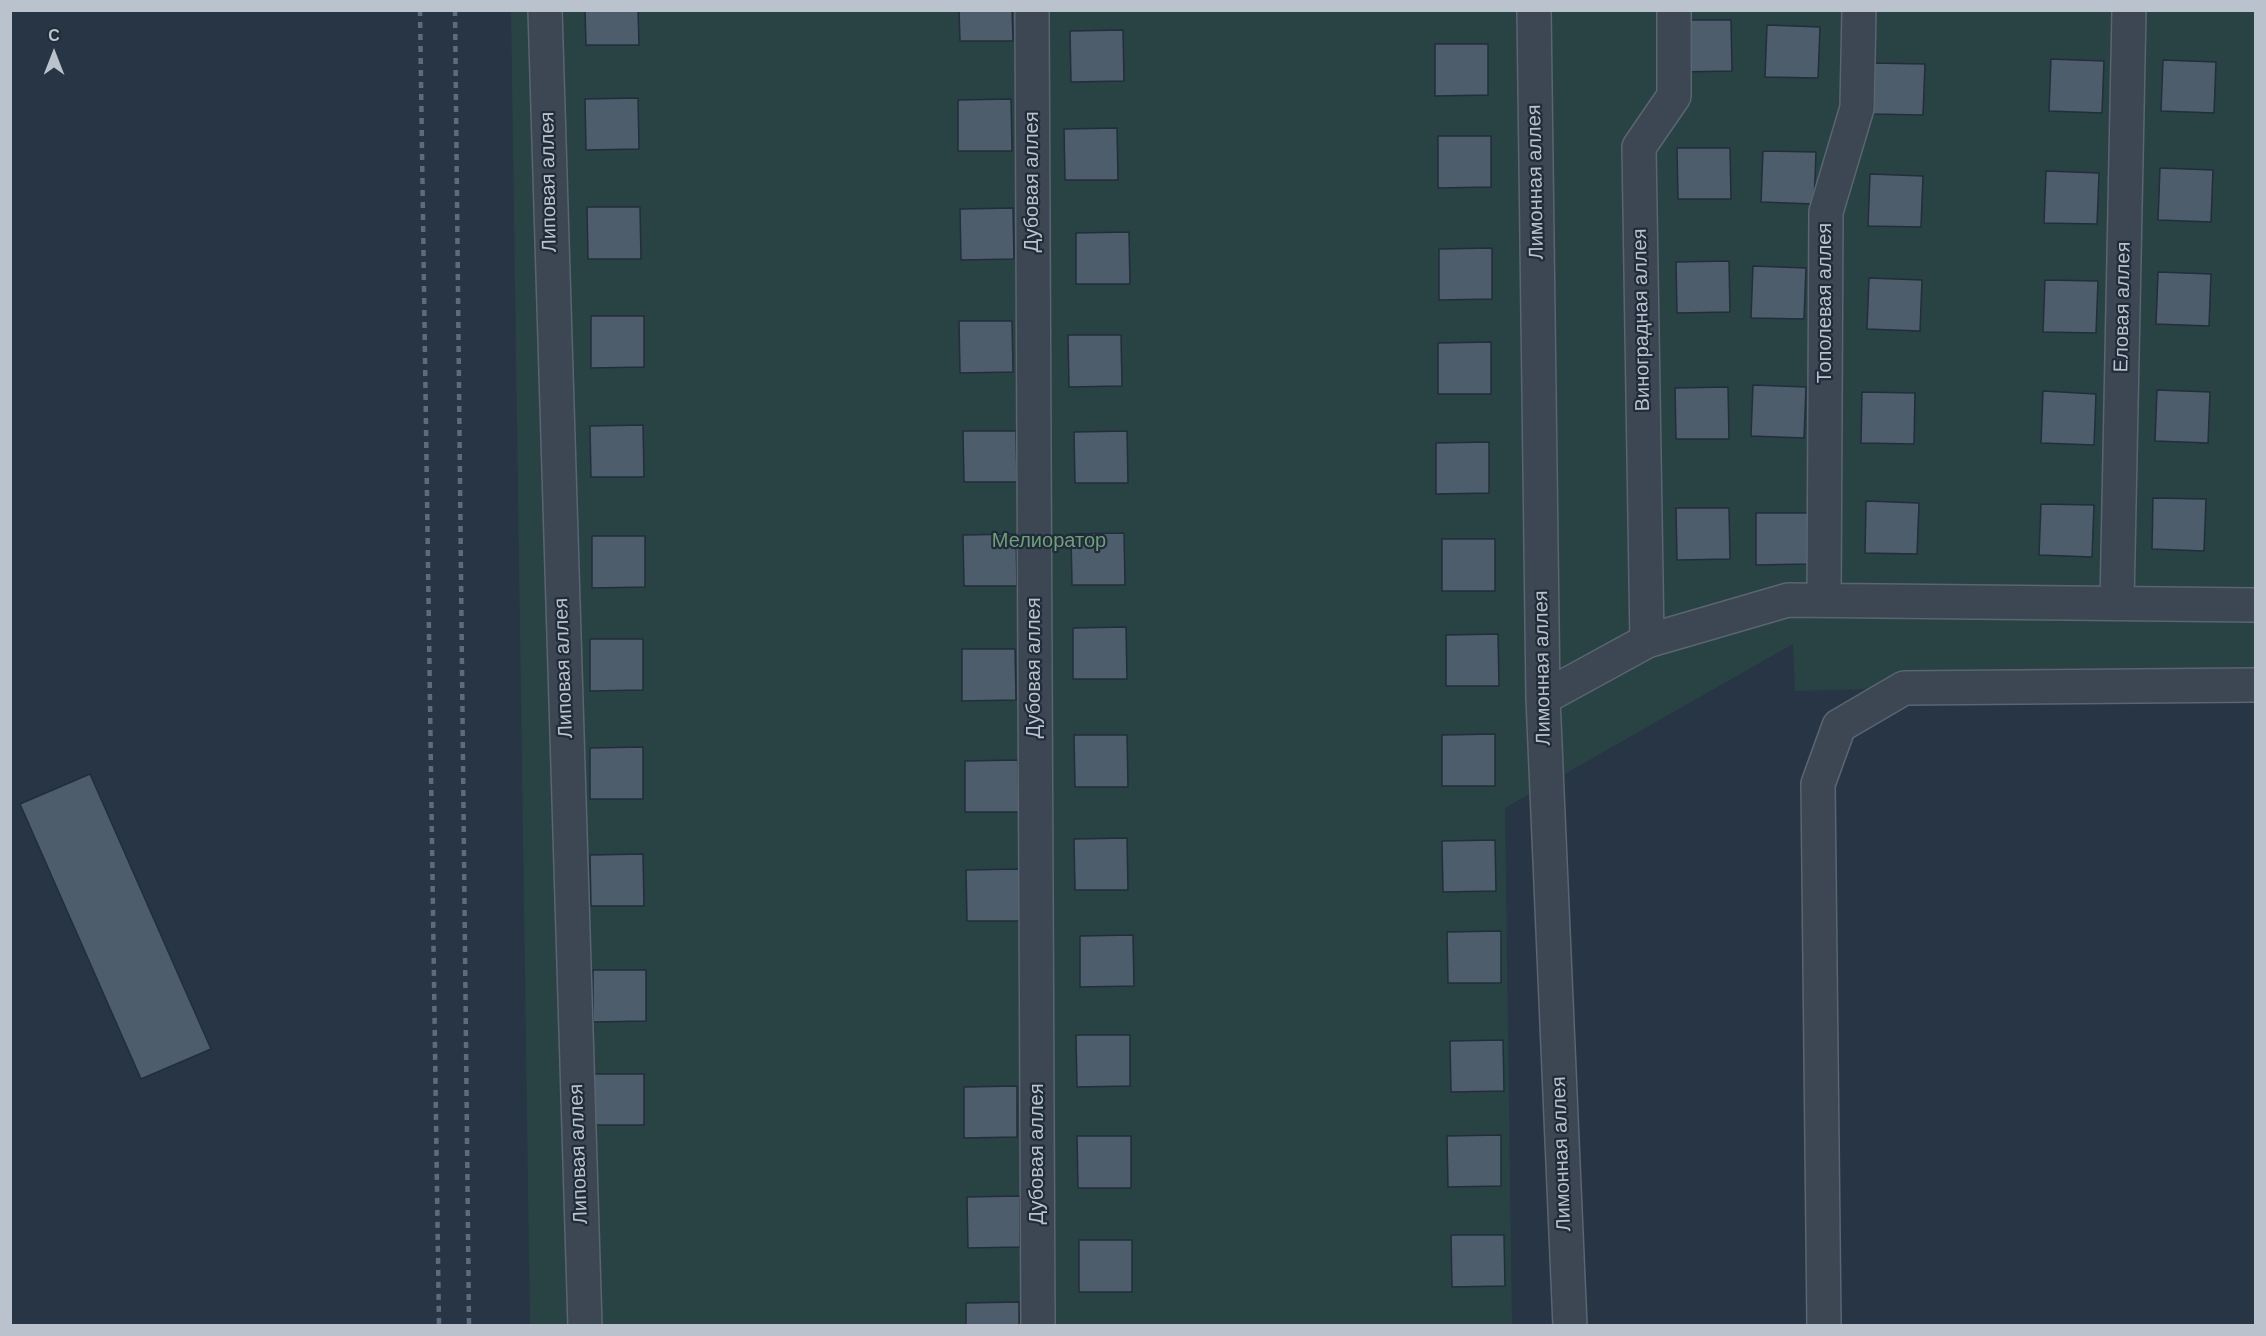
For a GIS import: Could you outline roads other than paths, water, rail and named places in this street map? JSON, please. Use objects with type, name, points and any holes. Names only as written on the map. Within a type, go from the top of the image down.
[{"type":"street","name":"Липовая аллея","points":[[544,10],[585,1326]]},
{"type":"street","name":"Дубовая аллея","points":[[1032,10],[1038,1326]]},
{"type":"street","name":"Лимонная аллея","points":[[1534,10],[1543,698],[1570,1326]]},
{"type":"street","name":"Виноградная аллея","points":[[1647,641],[1639,147],[1674,96],[1674,10]]},
{"type":"street","name":"Тополевая аллея","points":[[1824,600],[1826,212],[1857,108],[1859,10]]},
{"type":"street","name":"Еловая аллея","points":[[2116,603],[2129,10]]},
{"type":"street","points":[[1543,698],[1647,641],[1788,600],[2256,605]]},
{"type":"street","points":[[1824,1326],[1818,784],[1839,726],[1904,688],[2256,686]]},
{"type":"railway","points":[[420,10],[439,1326]]},
{"type":"railway","points":[[455,10],[469,1326]]},
{"type":"park label","name":"Мелиоратор","points":[[1049,541]]}]
